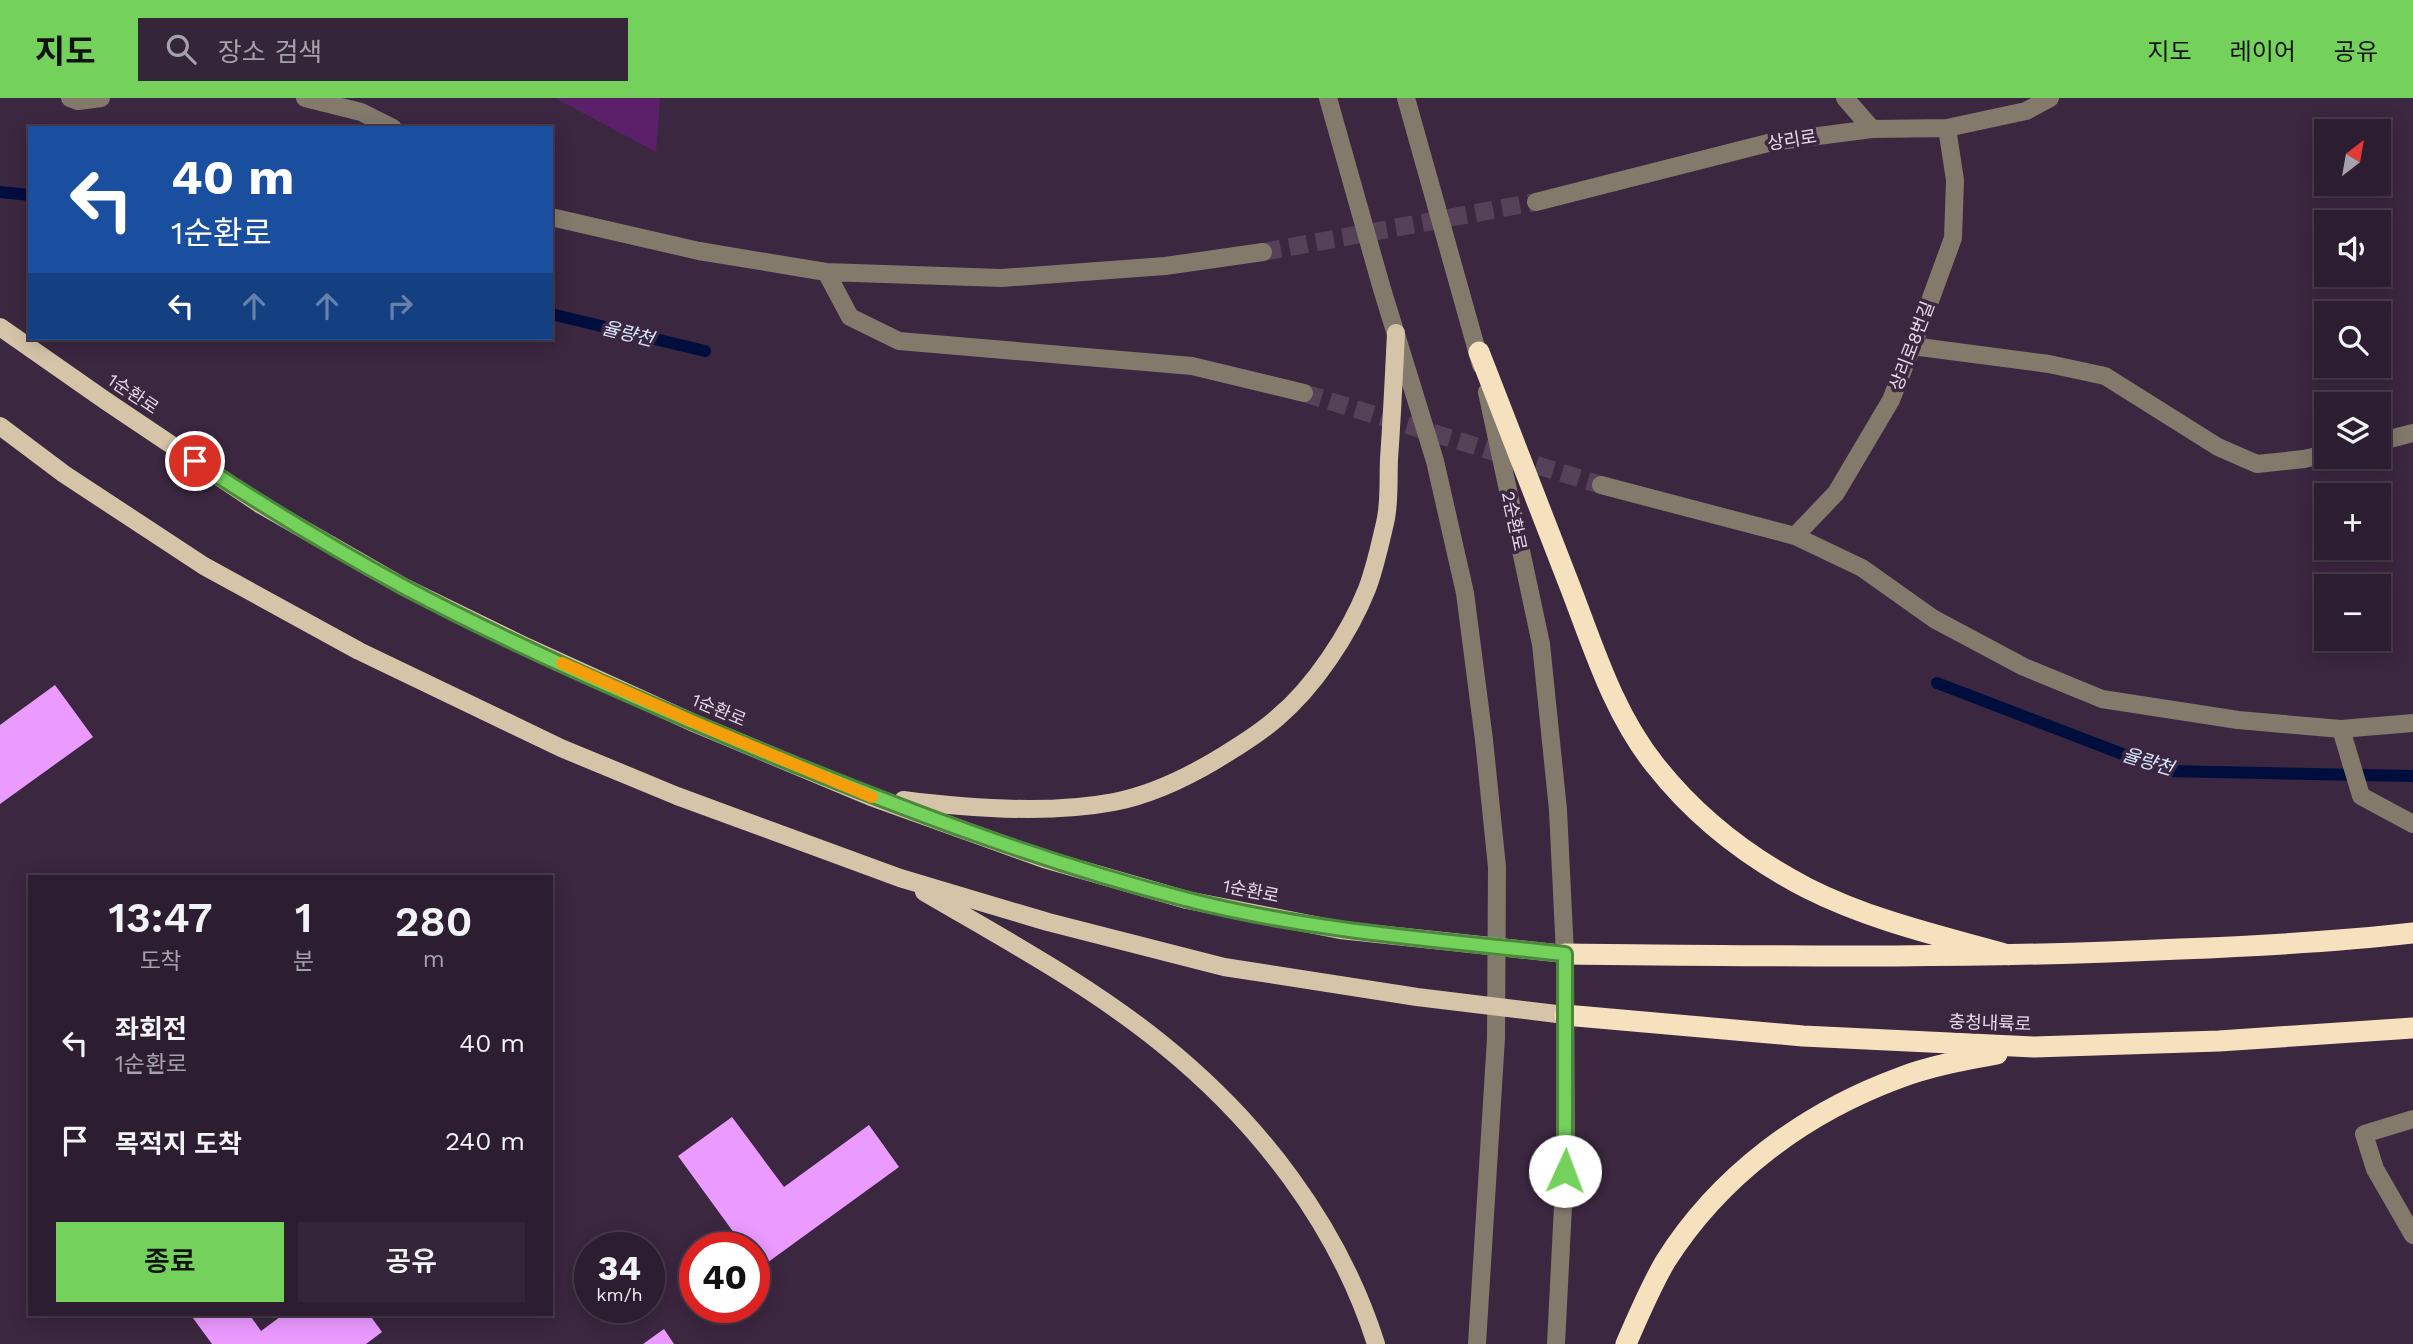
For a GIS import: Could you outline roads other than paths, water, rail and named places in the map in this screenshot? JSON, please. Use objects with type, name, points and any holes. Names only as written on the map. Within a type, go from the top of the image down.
[{"type":"highway","points":[[1479,352],[1612,694],[1654,765],[1678,792],[1738,846],[1808,889],[1874,916],[2008,955]]},
{"type":"highway","points":[[1565,954],[2070,954],[2334,942],[2413,933]]},
{"type":"highway","name":"충청내륙로","points":[[1565,1015],[1803,1036],[2034,1047],[2219,1041],[2392,1031],[2413,1027]]},
{"type":"highway","points":[[1626,1344],[1664,1264],[1687,1231],[1739,1173],[1774,1146],[1822,1114],[1900,1077],[1956,1062],[2034,1047]]},
{"type":"main road","name":"1순환로","points":[[0,327],[261,505],[404,587],[527,647],[696,723],[871,797],[1044,859],[1187,900],[1340,930],[1565,954]]},
{"type":"main road","points":[[871,797],[941,805],[1006,807],[1068,807],[1114,802],[1161,789],[1201,769],[1248,741],[1279,717],[1311,682],[1335,650],[1353,620],[1367,587],[1386,519],[1396,332]]},
{"type":"main road","points":[[0,426],[64,474],[204,566],[359,651],[561,748],[677,796],[900,878],[1048,922],[1224,967],[1418,997],[1565,1015]]},
{"type":"main road","points":[[900,878],[1096,996],[1159,1041],[1200,1076],[1240,1116],[1282,1166],[1311,1207],[1341,1259],[1376,1344]]},
{"type":"street","points":[[70,98],[78,101],[101,98]]},
{"type":"street","points":[[304,98],[361,112],[389,126]]},
{"type":"street","points":[[1328,98],[1435,461],[1465,593],[1497,867],[1496,1038],[1477,1344]]},
{"type":"street","name":"2순환로","points":[[1406,98],[1479,352],[1541,644],[1558,810],[1565,954]]},
{"type":"street","points":[[1845,98],[1872,129]]},
{"type":"street","name":"상리로","points":[[1536,202],[1772,142],[1872,129],[1947,128],[2026,111],[2050,98]]},
{"type":"street","name":"상리로8번길","points":[[1795,536],[1836,493],[1891,400],[1953,238],[1955,180],[1947,128]]},
{"type":"street","points":[[553,217],[699,251],[826,272],[1001,278],[1166,266],[1263,252]]},
{"type":"street","points":[[826,272],[850,317],[899,341],[1192,366],[1304,393]]},
{"type":"street","points":[[1912,346],[2049,364],[2105,376],[2218,447],[2257,464],[2314,457]]},
{"type":"street","points":[[2391,439],[2413,433]]},
{"type":"street","points":[[1601,485],[1795,536],[1862,568],[1934,619],[2024,667],[2102,699],[2238,720],[2341,729],[2413,723]]},
{"type":"street","points":[[2341,729],[2361,796],[2413,824]]},
{"type":"street","points":[[1556,1344],[1566,1147],[1565,954]]},
{"type":"street","points":[[2413,1119],[2364,1133],[2375,1169],[2413,1235]]},
{"type":"waterway","name":"율량천","points":[[0,192],[28,195]]},
{"type":"waterway","name":"율량천","points":[[553,314],[705,351]]},
{"type":"waterway","name":"율량천","points":[[1937,683],[2167,771],[2413,776]]},
{"type":"tunnel","points":[[1263,252],[1536,202]]},
{"type":"tunnel","points":[[1304,393],[1601,485]]}]
